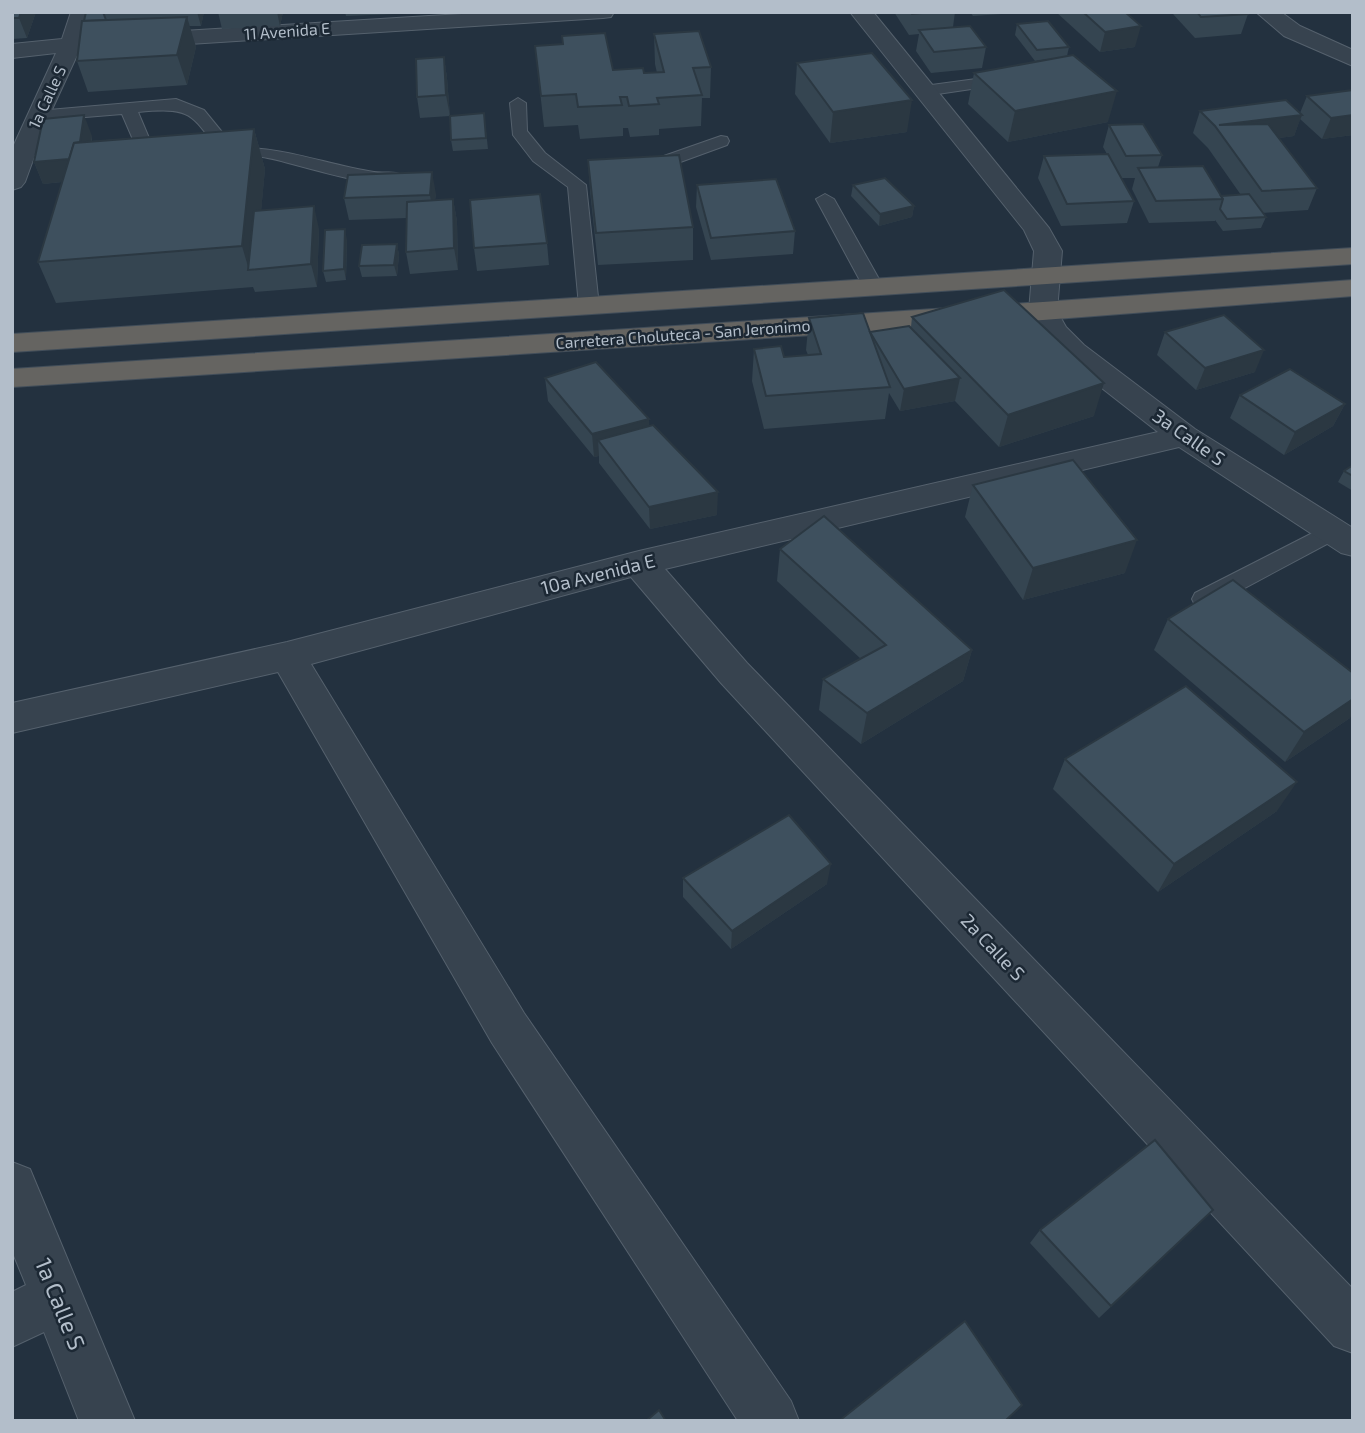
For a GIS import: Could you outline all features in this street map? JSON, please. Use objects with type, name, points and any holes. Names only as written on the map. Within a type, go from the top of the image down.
[{"type":"highway","name":"Carretera Choluteca - San Jeronimo","points":[[12,343],[1353,256]]},
{"type":"highway","name":"Carretera Choluteca - San Jeronimo","points":[[12,378],[1043,311],[1353,288]]},
{"type":"street","name":"1a Calle S","points":[[12,182],[37,116],[71,45],[82,12]]},
{"type":"street","name":"11 Avenida E","points":[[12,51],[442,17],[603,12]]},
{"type":"street","points":[[861,12],[1037,229],[1048,251],[1043,311]]},
{"type":"street","points":[[1267,12],[1292,32],[1351,57]]},
{"type":"street","points":[[1333,23],[1351,57]]},
{"type":"street","name":"3a Calle S","points":[[1043,311],[1053,331],[1073,351],[1184,436],[1342,538]]},
{"type":"street","name":"10a Avenida E","points":[[12,718],[287,656],[639,563],[1184,436]]},
{"type":"street","name":"2a Calle S","points":[[639,563],[744,683],[1353,1327]]},
{"type":"street","points":[[287,656],[508,1028],[771,1421]]},
{"type":"street","name":"1a Calle S","points":[[12,1187],[107,1421]]},
{"type":"street","points":[[12,1321],[57,1297]]},
{"type":"lane","points":[[925,91],[1020,78]]},
{"type":"lane","points":[[518,103],[520,131],[538,157],[583,183],[589,306]]},
{"type":"lane","points":[[37,116],[176,104],[198,113],[230,153]]},
{"type":"lane","points":[[129,107],[133,124],[150,161],[180,167]]},
{"type":"lane","points":[[627,174],[720,141]]},
{"type":"lane","points":[[209,160],[230,153],[262,152],[376,178],[411,178]]},
{"type":"lane","points":[[825,199],[874,288]]},
{"type":"lane","points":[[1183,611],[1342,538]]},
{"type":"building","points":[[12,12],[21,12],[19,18],[12,18]]},
{"type":"building","points":[[86,12],[103,12],[106,20],[84,21]]},
{"type":"building","points":[[1083,12],[1125,12],[1141,26],[1105,32]]},
{"type":"building","points":[[1197,12],[1247,12],[1248,14],[1201,17]]},
{"type":"building","points":[[187,17],[177,55],[77,61],[82,21]]},
{"type":"building","points":[[1048,21],[1069,47],[1037,50],[1017,24]]},
{"type":"building","points":[[970,26],[986,47],[934,52],[919,30]]},
{"type":"building","points":[[699,31],[711,67],[693,68],[702,95],[657,98],[659,104],[629,106],[627,97],[620,97],[622,105],[578,107],[576,94],[541,96],[535,46],[563,44],[562,36],[605,33],[613,70],[643,68],[644,73],[664,72],[654,34]]},
{"type":"building","points":[[872,53],[912,100],[833,112],[797,63]]},
{"type":"building","points":[[1073,55],[1117,91],[1015,111],[974,73]]},
{"type":"building","points":[[444,57],[446,95],[417,97],[416,59]]},
{"type":"building","points":[[1353,90],[1353,115],[1331,118],[1307,96]]},
{"type":"building","points":[[1286,100],[1302,115],[1219,125],[1268,124],[1317,188],[1262,191],[1215,126],[1200,111]]},
{"type":"building","points":[[484,113],[486,138],[451,140],[450,116]]},
{"type":"building","points":[[84,115],[80,142],[74,143],[69,159],[34,162],[43,119]]},
{"type":"building","points":[[1143,124],[1162,155],[1126,156],[1109,125]]},
{"type":"building","points":[[254,129],[242,246],[38,262],[74,143]]},
{"type":"building","points":[[1108,154],[1134,201],[1067,204],[1044,156]]},
{"type":"building","points":[[679,155],[693,227],[596,233],[588,160]]},
{"type":"building","points":[[1203,166],[1223,199],[1156,201],[1138,168]]},
{"type":"building","points":[[432,172],[430,195],[344,198],[348,175]]},
{"type":"building","points":[[885,178],[914,206],[880,214],[853,185]]},
{"type":"building","points":[[776,179],[795,231],[711,238],[697,185]]},
{"type":"building","points":[[540,194],[547,243],[474,248],[470,200]]},
{"type":"building","points":[[1249,194],[1266,217],[1227,219],[1220,209],[1223,199],[1221,196]]},
{"type":"building","points":[[453,199],[454,248],[406,252],[407,202]]},
{"type":"building","points":[[314,206],[311,264],[248,270],[254,211]]},
{"type":"building","points":[[345,229],[344,269],[323,271],[325,230]]},
{"type":"building","points":[[397,244],[394,265],[359,266],[362,245]]},
{"type":"building","points":[[1004,290],[1104,383],[1008,415],[912,317]]},
{"type":"building","points":[[863,313],[890,387],[766,396],[754,349],[781,346],[784,357],[821,354],[809,318]]},
{"type":"building","points":[[1224,315],[1264,350],[1205,368],[1165,332]]},
{"type":"building","points":[[909,326],[960,378],[904,389],[870,332]]},
{"type":"building","points":[[596,362],[649,419],[592,434],[545,378]]},
{"type":"building","points":[[1290,369],[1345,404],[1295,432],[1240,395]]},
{"type":"building","points":[[653,425],[718,492],[649,507],[598,440]]},
{"type":"building","points":[[1073,460],[1137,540],[1033,568],[973,485]]},
{"type":"building","points":[[1353,465],[1353,476],[1344,471]]},
{"type":"building","points":[[824,516],[972,650],[867,713],[823,679],[886,645],[780,549]]},
{"type":"building","points":[[1233,580],[1353,673],[1353,699],[1304,732],[1168,619]]},
{"type":"building","points":[[1186,686],[1297,782],[1174,864],[1065,759]]},
{"type":"building","points":[[789,815],[831,864],[732,931],[683,878]]},
{"type":"building","points":[[1155,1140],[1213,1210],[1111,1306],[1040,1230]]},
{"type":"building","points":[[965,1321],[1022,1405],[1005,1421],[839,1421]]},
{"type":"building","points":[[659,1410],[666,1421],[646,1421]]}]
